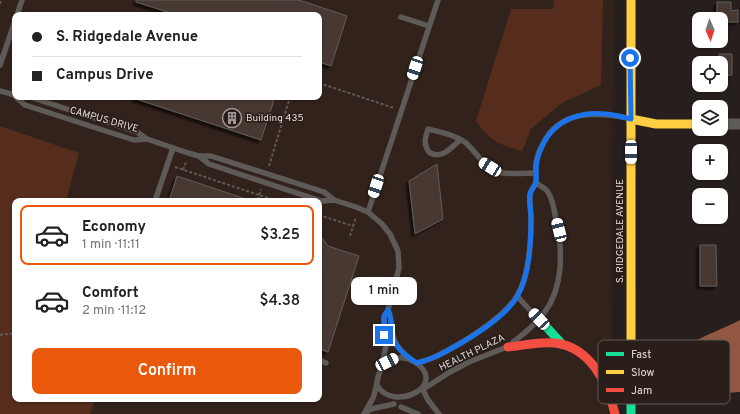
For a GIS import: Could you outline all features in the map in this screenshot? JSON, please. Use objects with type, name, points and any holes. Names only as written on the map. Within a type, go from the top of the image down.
[{"type":"main road","name":"S. RIDGEDALE AVENUE","points":[[631,0],[631,340]]},
{"type":"main road","points":[[631,119],[656,124],[692,124]]},
{"type":"main road","points":[[539,319],[562,344]]},
{"type":"main road","points":[[508,347],[539,343],[562,344],[575,349],[598,371]]},
{"type":"main road","points":[[613,404],[615,414]]},
{"type":"street","points":[[728,124],[740,124]]},
{"type":"lane","points":[[18,12],[22,0]]},
{"type":"lane","points":[[368,212],[438,0]]},
{"type":"lane","points":[[401,17],[429,26]]},
{"type":"lane","points":[[0,65],[12,30]]},
{"type":"lane","name":"CAMPUS DRIVE","points":[[0,91],[12,94]]},
{"type":"lane","name":"CAMPUS DRIVE","points":[[20,100],[26,105],[134,140],[147,139]]},
{"type":"lane","name":"CAMPUS DRIVE","points":[[39,100],[137,132],[147,139],[173,148],[199,156],[211,156],[324,192],[334,200],[368,212],[382,224],[390,234],[398,251],[399,268],[388,310],[384,316],[386,346],[377,385],[364,414]]},
{"type":"lane","name":"HEALTH PLAZA","points":[[417,363],[436,357],[474,335],[509,307],[517,296],[523,283],[528,259],[531,234],[530,194],[536,183],[537,158],[546,136],[561,122],[578,115],[607,114],[631,119]]},
{"type":"lane","points":[[460,140],[444,153],[434,155],[426,149],[425,144],[428,129],[455,137],[466,143],[483,163],[498,172],[514,174],[536,173]]},
{"type":"lane","points":[[156,198],[173,148]]},
{"type":"lane","name":"CAMPUS DRIVE","points":[[199,156],[209,164],[313,198]]},
{"type":"lane","name":"HEALTH PLAZA","points":[[423,392],[450,372],[469,362],[508,347],[528,331],[539,319],[550,303],[557,287],[561,258],[559,230],[552,202],[547,191],[536,183]]},
{"type":"lane","name":"CAMPUS DRIVE","points":[[322,201],[334,200]]},
{"type":"lane","points":[[517,296],[539,319]]},
{"type":"lane","name":"CAMPUS DRIVE","points":[[388,310],[392,317],[392,335],[396,344],[400,350],[417,363]]},
{"type":"lane","points":[[381,368],[387,362],[394,359],[410,359]]},
{"type":"lane","points":[[322,361],[326,363]]},
{"type":"lane","points":[[417,363],[425,376],[426,384],[423,392],[439,414]]},
{"type":"lane","points":[[377,385],[384,399],[418,414]]},
{"type":"lane","points":[[364,414],[371,409],[396,405],[409,405]]},
{"type":"path","points":[[0,4],[1,0]]},
{"type":"path","points":[[322,84],[394,108]]},
{"type":"path","points":[[268,169],[289,100]]},
{"type":"path","points":[[183,170],[186,162]]},
{"type":"path","points":[[174,167],[268,198]]},
{"type":"path","points":[[258,198],[262,186]]},
{"type":"path","points":[[322,216],[353,226]]},
{"type":"path","points":[[350,236],[356,217]]},
{"type":"path","points":[[0,335],[12,333]]},
{"type":"shaded area","points":[[0,0],[613,0],[612,340],[598,340],[598,404],[612,404],[612,414],[0,414]]},
{"type":"shaded area","points":[[554,0],[603,0],[601,85],[562,103],[531,129],[522,151],[501,144],[491,138],[476,121],[511,9],[553,9]]},
{"type":"shaded area","points":[[0,126],[79,153],[67,198],[12,198],[12,402],[94,403],[90,414],[0,414]]},
{"type":"shaded area","points":[[740,320],[740,392],[730,393],[730,340],[697,340]]},
{"type":"building","points":[[136,0],[299,0],[347,16],[331,66],[322,63],[322,12],[168,12],[136,2]]},
{"type":"building","points":[[717,2],[731,2],[731,11],[738,10],[738,22],[728,22],[728,12],[717,12]]},
{"type":"building","points":[[719,54],[732,54],[732,75],[728,75],[728,56],[719,56]]},
{"type":"building","name":"Building 435","points":[[139,100],[274,100],[261,140]]},
{"type":"building","points":[[437,164],[443,219],[415,234],[409,181]]},
{"type":"building","points":[[177,176],[243,198],[170,198]]},
{"type":"building","points":[[322,238],[328,246],[359,256],[328,352],[322,350]]},
{"type":"building","points":[[700,245],[716,245],[717,286],[700,286]]},
{"type":"traffic: fast","points":[[539,319],[562,344]]},
{"type":"traffic: fast","points":[[631,404],[631,414]]},
{"type":"traffic: slow","points":[[631,0],[631,340]]},
{"type":"traffic: slow","points":[[631,119],[656,124],[692,124]]},
{"type":"traffic: jam","points":[[508,347],[537,343],[555,343],[567,346],[578,351],[588,359],[598,372]]},
{"type":"traffic: jam","points":[[612,404],[615,414]]},
{"type":"place","name":"Building 435","points":[[232,118]]},
{"type":"route","points":[[384,335],[384,316],[388,310],[392,317],[392,335],[396,344],[400,350],[417,363],[436,357],[474,335],[509,307],[517,296],[523,283],[531,234],[530,194],[536,183],[536,163],[538,154],[546,136],[561,122],[578,115],[606,114],[631,119],[630,58]]}]
